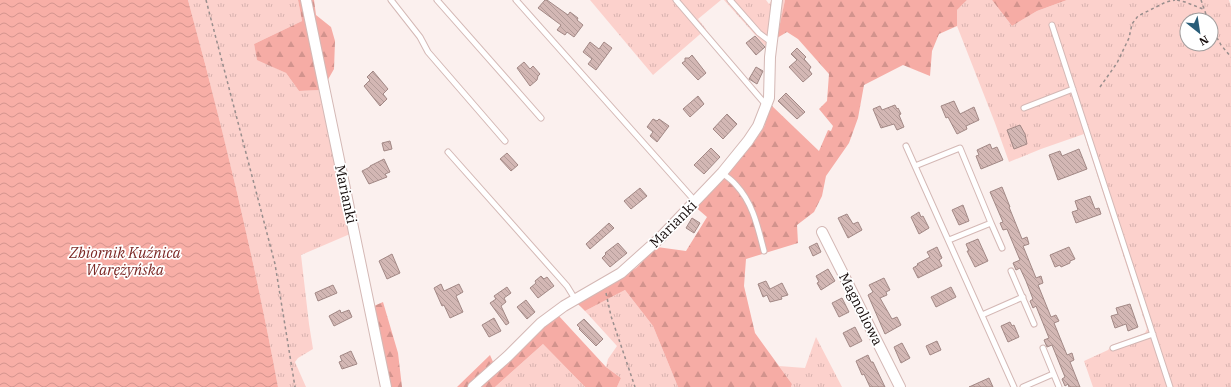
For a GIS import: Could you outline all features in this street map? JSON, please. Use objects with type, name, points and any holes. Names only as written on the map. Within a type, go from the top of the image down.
[{"type":"street","name":"Marianki","points":[[306,0],[386,387]]},
{"type":"street","name":"Marianki","points":[[473,387],[508,356],[541,323],[575,299],[621,273],[660,238],[722,173],[748,141],[758,126],[769,98],[776,1]]},
{"type":"street","name":"Magnoliowa","points":[[822,232],[900,387]]},
{"type":"lane","points":[[391,0],[420,37],[431,56],[505,141]]},
{"type":"lane","points":[[437,0],[541,118]]},
{"type":"lane","points":[[516,0],[695,201]]},
{"type":"lane","points":[[676,0],[766,106]]},
{"type":"lane","points":[[730,0],[759,33],[772,42]]},
{"type":"lane","points":[[1052,25],[1170,387]]},
{"type":"lane","points":[[1024,108],[1073,89]]},
{"type":"lane","points":[[906,146],[1014,387]]},
{"type":"lane","points":[[915,166],[960,148],[1002,248]]},
{"type":"lane","points":[[448,152],[567,286],[575,299]]},
{"type":"lane","points":[[722,173],[737,185],[750,205],[758,226],[764,251]]},
{"type":"lane","points":[[949,240],[991,222]]},
{"type":"lane","points":[[1011,271],[1034,324]]},
{"type":"lane","points":[[982,315],[1022,297]]},
{"type":"lane","points":[[1113,348],[1152,334]]},
{"type":"lane","points":[[1043,348],[1059,387]]},
{"type":"lane","points":[[1022,387],[1053,374]]},
{"type":"path","points":[[206,0],[275,264],[295,387]]},
{"type":"path","points":[[1100,87],[1117,63],[1129,38],[1132,24],[1138,16],[1166,2],[1176,0],[1186,2],[1203,9]]},
{"type":"path","points":[[1201,0],[1204,12]]},
{"type":"path","points":[[1219,41],[1231,57]]},
{"type":"path","points":[[604,283],[611,316],[635,387]]},
{"type":"green space","points":[[188,0],[298,0],[302,21],[254,44],[257,59],[286,73],[299,91],[322,90],[357,231],[301,255],[313,349],[298,358],[295,362],[306,387],[278,387],[259,290],[237,193]]},
{"type":"green space","points":[[298,0],[314,0],[316,15],[331,27],[335,41],[334,69],[322,90],[299,91],[286,73],[257,60],[254,44],[302,21]]},
{"type":"green space","points":[[590,0],[721,0],[698,19],[706,29],[653,75]]},
{"type":"green space","points":[[724,0],[766,0],[769,4],[772,0],[785,0],[774,56]]},
{"type":"green space","points":[[785,0],[967,0],[957,10],[957,26],[939,34],[932,51],[930,76],[903,65],[864,85],[858,118],[849,143],[826,176],[822,196],[814,212],[797,225],[798,243],[746,259],[744,286],[755,333],[792,384],[791,387],[678,387],[653,326],[625,290],[585,311],[577,303],[636,268],[657,247],[686,251],[707,217],[693,205],[752,145],[764,127],[771,105],[819,151],[828,130],[831,131],[833,126],[819,109],[827,101],[829,74],[798,39],[787,32],[777,38]]},
{"type":"green space","points":[[967,0],[992,0],[1012,26],[1037,11],[1067,0],[1229,0],[1231,7],[1231,387],[1093,387],[1084,361],[1108,350],[1112,345],[1145,333],[1147,329],[1084,134],[1009,162],[957,26],[957,10]]},
{"type":"green space","points":[[992,0],[1067,0],[1037,11],[1012,26]]},
{"type":"green space","points":[[625,290],[653,326],[678,387],[617,387],[621,378],[606,367],[608,359],[617,346],[585,311]]},
{"type":"green space","points":[[383,302],[398,353],[402,387],[390,387],[374,306]]},
{"type":"green space","points":[[558,315],[606,367],[621,378],[617,387],[585,387],[543,344],[495,387],[457,387],[490,355],[497,371],[512,359],[546,323]]},
{"type":"green space","points":[[816,337],[842,387],[791,387],[792,384],[779,366],[805,368]]},
{"type":"green space","points":[[543,344],[585,387],[495,387]]},
{"type":"water","name":"Zbiornik Kuźnica Warężyńska","points":[[0,0],[188,0],[237,193],[259,290],[278,387],[0,387]]},
{"type":"building","points":[[545,0],[568,15],[570,12],[578,18],[577,20],[583,25],[574,37],[567,32],[565,35],[557,30],[561,25],[538,8]]},
{"type":"building","points":[[755,36],[765,47],[756,55],[746,43]]},
{"type":"building","points":[[590,42],[599,49],[604,42],[612,48],[596,70],[588,64],[592,59],[583,52]]},
{"type":"building","points":[[797,48],[806,57],[804,59],[811,67],[809,70],[812,74],[803,82],[789,67],[797,60],[791,54]]},
{"type":"building","points":[[692,55],[706,73],[698,80],[682,63],[685,61],[685,58],[689,58]]},
{"type":"building","points":[[524,62],[530,69],[533,66],[540,74],[537,80],[530,86],[517,68]]},
{"type":"building","points":[[756,67],[763,71],[757,84],[749,79]]},
{"type":"building","points":[[373,71],[388,89],[383,94],[387,99],[380,106],[364,86],[370,80],[367,77]]},
{"type":"building","points":[[786,93],[805,112],[797,119],[778,101]]},
{"type":"building","points":[[698,96],[704,104],[690,117],[683,109]]},
{"type":"building","points":[[954,101],[960,114],[974,107],[979,120],[966,126],[967,129],[957,134],[948,117],[946,118],[941,106]]},
{"type":"building","points":[[895,105],[901,114],[899,115],[904,127],[897,130],[894,124],[881,128],[873,109],[880,106],[882,110]]},
{"type":"building","points":[[727,114],[737,124],[723,139],[713,129]]},
{"type":"building","points":[[653,119],[657,121],[659,119],[669,126],[657,142],[650,136],[653,132],[647,127]]},
{"type":"building","points":[[1020,125],[1025,134],[1027,144],[1014,149],[1007,130]]},
{"type":"building","points":[[390,141],[392,149],[384,151],[382,143]]},
{"type":"building","points":[[990,144],[992,149],[997,147],[1003,160],[981,169],[976,156],[979,155],[977,150]]},
{"type":"building","points":[[711,148],[720,157],[704,174],[694,165]]},
{"type":"building","points":[[1079,149],[1087,169],[1058,180],[1049,155],[1060,151],[1062,156]]},
{"type":"building","points":[[507,153],[518,165],[511,171],[500,159]]},
{"type":"building","points":[[384,159],[390,172],[385,174],[387,177],[369,184],[362,171]]},
{"type":"building","points":[[1002,187],[1022,239],[1027,237],[1029,244],[1023,246],[1036,278],[1041,276],[1043,283],[1038,285],[1051,317],[1056,315],[1059,321],[1054,323],[1067,355],[1072,353],[1074,360],[1070,362],[1080,387],[1069,387],[1068,384],[1065,386],[1062,379],[1065,377],[1052,345],[1047,347],[1044,340],[1049,338],[1036,306],[1033,308],[1030,301],[1033,299],[1026,281],[1020,268],[1016,270],[1013,263],[1020,260],[1007,229],[1003,230],[1000,223],[1003,222],[990,192]]},
{"type":"building","points":[[640,188],[647,196],[631,209],[624,201]]},
{"type":"building","points":[[1090,196],[1095,209],[1099,208],[1101,214],[1076,223],[1072,212],[1078,210],[1075,201]]},
{"type":"building","points":[[963,205],[969,221],[959,225],[952,210]]},
{"type":"building","points":[[919,212],[921,217],[923,216],[929,228],[919,234],[911,217]]},
{"type":"building","points":[[847,214],[853,224],[858,222],[862,230],[848,238],[838,218]]},
{"type":"building","points":[[692,218],[700,223],[694,233],[686,228]]},
{"type":"building","points":[[609,223],[614,228],[590,249],[586,244]]},
{"type":"building","points":[[978,239],[988,261],[975,267],[967,251],[969,251],[966,244]]},
{"type":"building","points":[[618,243],[627,253],[610,267],[602,258],[606,254],[605,253]]},
{"type":"building","points":[[817,243],[821,252],[813,256],[809,247]]},
{"type":"building","points":[[937,247],[942,258],[939,260],[942,266],[918,278],[913,268],[930,257],[927,252]]},
{"type":"building","points":[[1069,247],[1075,259],[1061,267],[1060,265],[1055,267],[1050,255]]},
{"type":"building","points":[[392,254],[400,273],[387,279],[379,261]]},
{"type":"building","points":[[828,269],[835,281],[821,290],[817,283],[819,282],[816,276]]},
{"type":"building","points":[[541,276],[544,279],[547,277],[554,286],[538,298],[530,288]]},
{"type":"building","points":[[884,278],[890,290],[886,292],[887,295],[880,298],[892,319],[897,317],[901,325],[885,334],[868,295],[873,292],[869,285]]},
{"type":"building","points":[[766,281],[770,289],[782,283],[788,295],[781,297],[782,299],[770,302],[767,295],[763,297],[758,284]]},
{"type":"building","points":[[441,284],[444,291],[459,284],[463,292],[456,296],[463,312],[450,318],[444,305],[442,306],[434,288]]},
{"type":"building","points":[[333,285],[337,293],[318,301],[315,293]]},
{"type":"building","points":[[507,287],[511,293],[504,298],[506,302],[501,306],[509,323],[506,325],[490,303],[496,299],[494,296]]},
{"type":"building","points":[[951,287],[956,297],[936,307],[931,297]]},
{"type":"building","points":[[842,298],[849,312],[839,317],[832,303]]},
{"type":"building","points":[[526,300],[535,312],[527,319],[517,307]]},
{"type":"building","points":[[1130,304],[1138,327],[1128,331],[1126,324],[1115,328],[1111,316],[1118,314],[1116,308]]},
{"type":"building","points":[[340,310],[341,313],[349,310],[352,317],[334,326],[329,316]]},
{"type":"building","points":[[494,318],[501,331],[489,337],[482,325]]},
{"type":"building","points":[[584,319],[603,339],[596,346],[579,329],[580,328],[577,325]]},
{"type":"building","points":[[1010,322],[1012,326],[1014,325],[1019,337],[1008,342],[1001,326]]},
{"type":"building","points":[[855,327],[862,341],[850,347],[843,333]]},
{"type":"building","points":[[937,341],[941,350],[930,355],[926,346]]},
{"type":"building","points":[[902,343],[910,358],[901,363],[894,347]]},
{"type":"building","points":[[351,351],[357,364],[342,369],[339,362],[342,361],[340,356]]},
{"type":"building","points":[[868,355],[885,387],[870,387],[864,374],[862,375],[856,361]]},
{"type":"building","points":[[989,378],[993,387],[969,387]]}]
